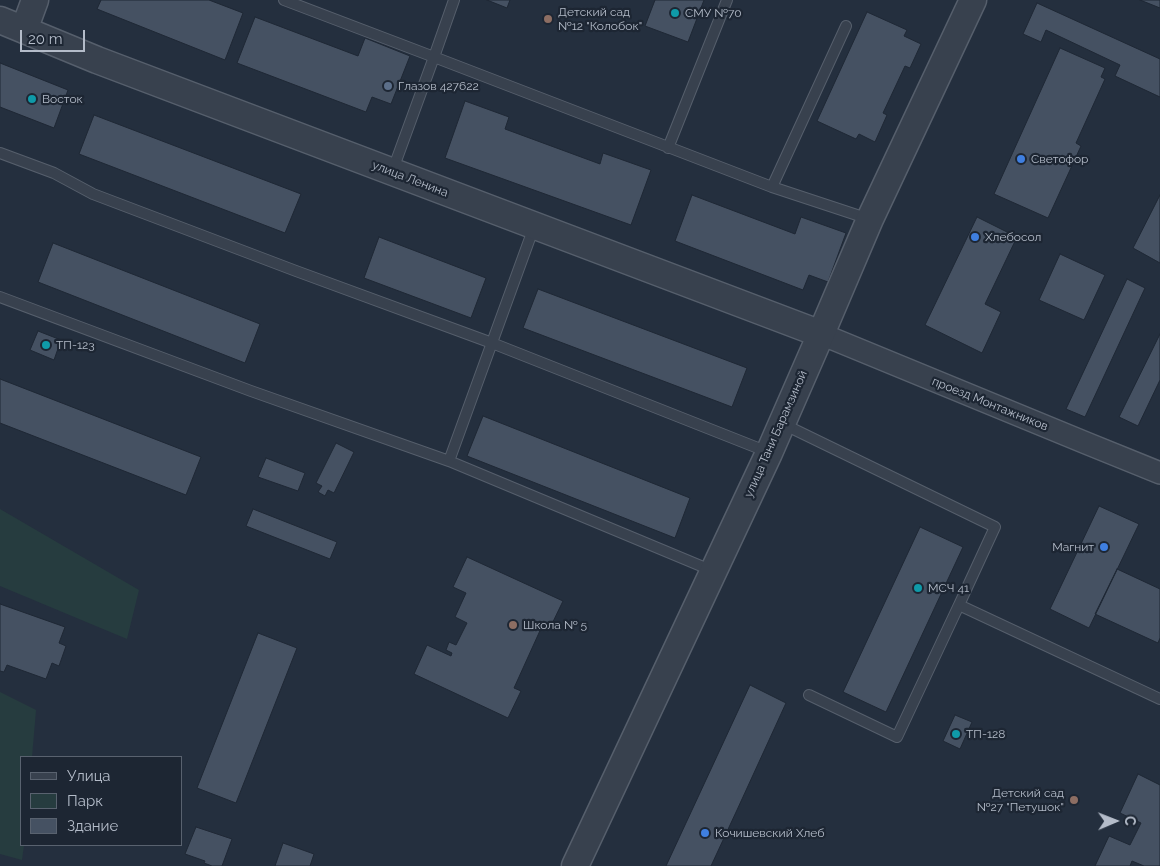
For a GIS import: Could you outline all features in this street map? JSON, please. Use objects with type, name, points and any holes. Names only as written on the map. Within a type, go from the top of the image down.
[{"type":"street","points":[[24,30],[35,0]]},
{"type":"street","name":"улица Тани Барамзиной","points":[[575,866],[769,453],[870,219],[973,0]]},
{"type":"street","name":"улица Ленина","points":[[0,20],[97,60],[821,334]]},
{"type":"street","name":"проезд Монтажников","points":[[821,334],[1160,472]]},
{"type":"lane","points":[[284,0],[772,187],[870,219]]},
{"type":"lane","points":[[392,172],[454,0]]},
{"type":"lane","points":[[668,148],[727,0]]},
{"type":"lane","points":[[772,187],[846,26]]},
{"type":"lane","points":[[0,153],[54,173],[93,194],[296,272],[492,343],[769,453]]},
{"type":"lane","points":[[449,461],[535,225]]},
{"type":"lane","points":[[0,298],[251,391],[449,461],[714,572]]},
{"type":"lane","points":[[782,424],[995,527],[897,737],[809,695]]},
{"type":"lane","points":[[959,605],[1160,699]]},
{"type":"green space","points":[[0,509],[139,590],[127,639],[0,586]]},
{"type":"green space","points":[[0,692],[36,710],[32,756],[20,756],[20,846],[24,846],[22,860],[0,854]]},
{"type":"building","points":[[101,0],[209,0],[243,13],[225,60],[97,9]]},
{"type":"building","points":[[487,0],[510,0],[507,8]]},
{"type":"building","name":"СМУ №70","points":[[655,0],[704,0],[688,42],[645,26]]},
{"type":"building","points":[[1140,0],[1160,0],[1160,8]]},
{"type":"building","points":[[1037,3],[1160,59],[1160,97],[1115,76],[1120,65],[1046,30],[1041,42],[1023,34]]},
{"type":"building","points":[[867,12],[907,30],[904,36],[921,44],[910,68],[905,66],[883,113],[887,115],[875,142],[859,134],[856,139],[817,121]]},
{"type":"building","points":[[255,17],[358,56],[365,38],[410,56],[391,104],[372,97],[366,112],[237,63]]},
{"type":"building","points":[[1060,48],[1105,68],[1101,77],[1105,79],[1076,143],[1081,146],[1048,218],[994,194]]},
{"type":"building","name":"Восток","points":[[0,63],[68,90],[54,128],[0,107]]},
{"type":"building","points":[[465,101],[509,117],[505,129],[600,164],[603,153],[651,170],[631,225],[445,158]]},
{"type":"building","points":[[94,115],[301,194],[285,233],[79,154]]},
{"type":"building","points":[[692,195],[795,234],[801,217],[846,233],[828,282],[809,275],[803,290],[675,241]]},
{"type":"building","points":[[1160,195],[1160,263],[1133,248]]},
{"type":"building","points":[[977,217],[1017,237],[985,304],[1001,312],[982,353],[925,325]]},
{"type":"building","points":[[379,237],[486,278],[471,318],[364,278]]},
{"type":"building","points":[[53,243],[260,324],[245,363],[38,282]]},
{"type":"building","points":[[1060,254],[1105,275],[1084,320],[1039,300]]},
{"type":"building","points":[[1127,279],[1145,288],[1085,417],[1066,409]]},
{"type":"building","points":[[538,289],[747,368],[732,407],[523,328]]},
{"type":"building","name":"ТП-123","points":[[38,331],[61,340],[54,360],[30,350]]},
{"type":"building","points":[[1160,334],[1160,380],[1138,426],[1119,417]]},
{"type":"building","points":[[0,379],[201,457],[186,495],[0,423]]},
{"type":"building","points":[[483,416],[690,498],[675,538],[467,456]]},
{"type":"building","points":[[336,443],[354,452],[334,493],[328,490],[325,496],[318,492],[322,486],[316,483]]},
{"type":"building","points":[[266,458],[305,473],[298,491],[258,477]]},
{"type":"building","name":"Магнит","points":[[1099,506],[1139,524],[1089,628],[1050,609]]},
{"type":"building","points":[[253,509],[337,542],[330,559],[246,526]]},
{"type":"building","name":"МСЧ 41","points":[[920,527],[963,547],[886,712],[843,692]]},
{"type":"building","points":[[467,557],[563,601],[550,628],[543,624],[514,688],[521,691],[508,718],[414,674],[427,645],[451,656],[452,653],[446,650],[449,642],[456,645],[467,623],[455,617],[466,593],[453,587]]},
{"type":"building","points":[[1117,569],[1160,589],[1160,638],[1158,643],[1095,614]]},
{"type":"building","points":[[0,604],[65,627],[59,643],[66,646],[59,666],[52,663],[46,679],[7,665],[4,672],[0,671]]},
{"type":"building","points":[[258,633],[297,648],[236,803],[197,788]]},
{"type":"building","points":[[750,685],[786,703],[737,810],[711,866],[666,866]]},
{"type":"building","name":"ТП-128","points":[[955,715],[972,722],[960,749],[943,741]]},
{"type":"building","points":[[1138,774],[1160,785],[1160,866],[1144,866],[1132,861],[1130,866],[1095,866],[1109,836],[1130,845],[1141,823],[1120,813]]},
{"type":"building","points":[[196,827],[232,839],[222,866],[212,866],[204,863],[205,861],[185,854]]},
{"type":"building","points":[[283,843],[314,854],[310,866],[275,866]]},
{"type":"place","name":"СМУ №70","points":[[675,13]]},
{"type":"place","name":"Детский сад №12 \"Колобок\"","points":[[548,19]]},
{"type":"place","name":"Глазов 427622","points":[[388,86]]},
{"type":"place","name":"Восток","points":[[32,99]]},
{"type":"place","name":"Светофор","points":[[1021,159]]},
{"type":"place","name":"Хлебосол","points":[[975,237]]},
{"type":"place","name":"ТП-123","points":[[46,345]]},
{"type":"place","name":"Магнит","points":[[1104,547]]},
{"type":"place","name":"МСЧ 41","points":[[918,588]]},
{"type":"place","name":"Школа № 5","points":[[513,625]]},
{"type":"place","name":"ТП-128","points":[[956,734]]},
{"type":"place","name":"Детский сад №27 \"Петушок\"","points":[[1074,800]]},
{"type":"place","name":"Кочишевский Хлеб","points":[[705,833]]}]
